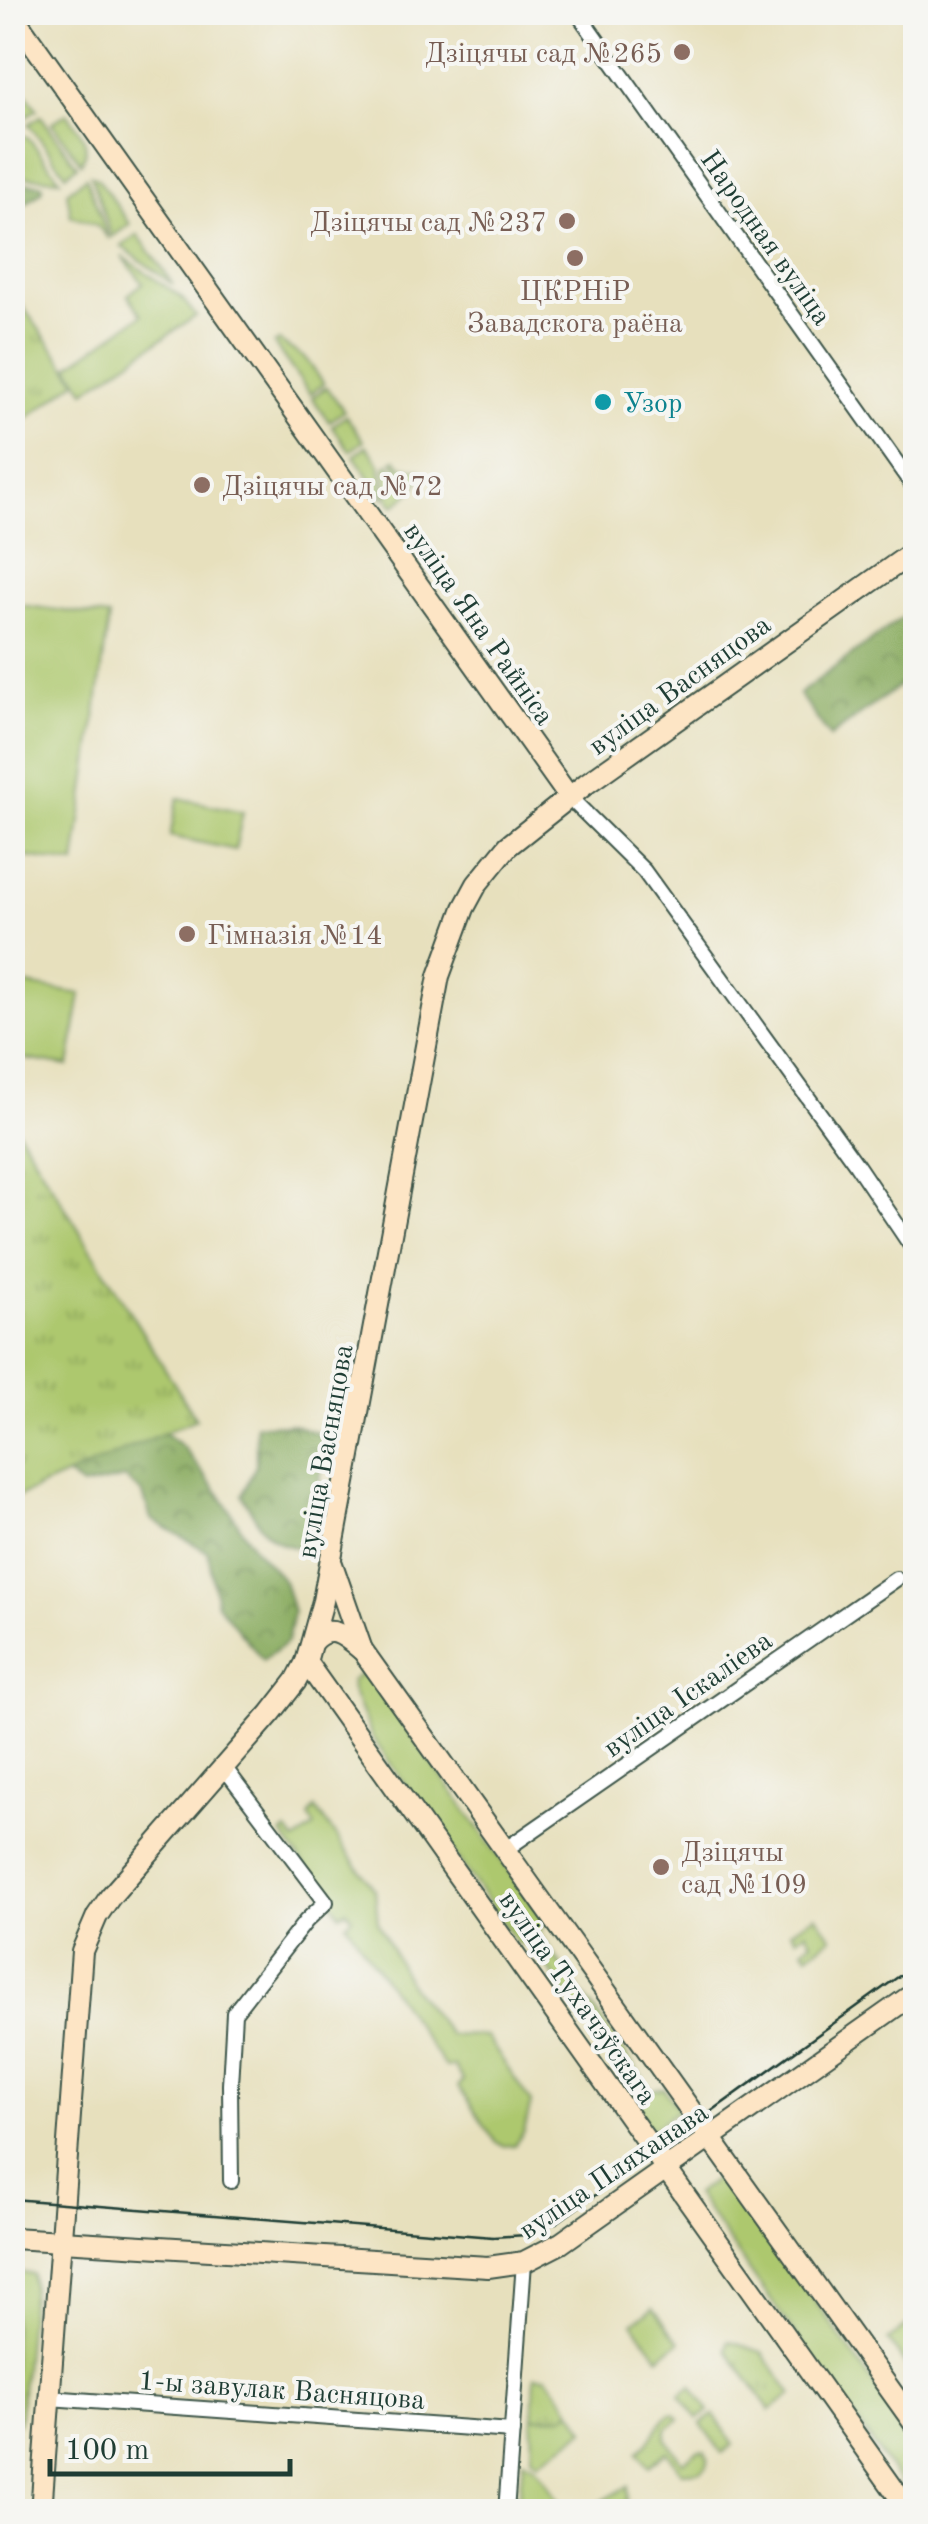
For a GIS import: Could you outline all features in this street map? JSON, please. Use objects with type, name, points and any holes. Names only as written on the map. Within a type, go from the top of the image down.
[{"type":"street","name":"Народная вуліца","points":[[577,12],[916,490]]},
{"type":"street","name":"вуліца Яна Райніса","points":[[12,14],[569,797],[644,871],[856,1164],[916,1254]]},
{"type":"street","name":"вуліца Васняцова","points":[[41,2512],[82,1951],[110,1897],[287,1694],[306,1662],[332,1564],[439,976],[464,908],[492,863],[508,846],[569,797],[916,550]]},
{"type":"street","name":"вуліца Тухачэўскага","points":[[332,1564],[363,1652],[916,2426]]},
{"type":"street","name":"вуліца Іскаліева","points":[[506,1848],[896,1579]]},
{"type":"street","points":[[313,1641],[323,1632],[339,1632],[363,1652]]},
{"type":"street","name":"вуліца Тухачэўскага","points":[[306,1662],[910,2512]]},
{"type":"street","points":[[224,1767],[326,1902],[306,1921],[234,2013],[231,2181]]},
{"type":"street","name":"вуліца Пляханава","points":[[12,2238],[488,2267],[524,2262],[562,2243],[916,1992]]},
{"type":"street","name":"вуліца Пляханава","points":[[12,2229],[62,2239]]},
{"type":"street","points":[[506,2512],[524,2262]]},
{"type":"street","name":"1-ы завулак Васняцова","points":[[49,2398],[512,2431]]},
{"type":"green space","points":[[13,75],[37,109],[24,118],[13,102]]},
{"type":"green space","points":[[67,113],[85,143],[81,163],[52,123]]},
{"type":"green space","points":[[41,116],[77,166],[66,174],[29,124]]},
{"type":"green space","points":[[17,134],[28,137],[60,179],[13,176],[13,138]]},
{"type":"green space","points":[[91,175],[130,224],[112,237]]},
{"type":"green space","points":[[86,177],[109,239],[97,225],[71,216],[67,192]]},
{"type":"green space","points":[[12,183],[43,186],[42,191],[16,206],[13,212]]},
{"type":"green space","points":[[138,235],[174,285],[121,246]]},
{"type":"green space","points":[[122,256],[181,297],[196,316],[85,391],[69,366],[142,315],[128,295],[143,283]]},
{"type":"green space","points":[[12,292],[77,381],[13,429],[12,429]]},
{"type":"green space","points":[[279,341],[306,359],[324,384],[310,394],[274,344]]},
{"type":"green space","points":[[327,387],[344,411],[329,422],[312,397]]},
{"type":"green space","points":[[346,416],[364,441],[350,451],[332,426]]},
{"type":"green space","points":[[367,446],[380,464],[385,499],[354,456]]},
{"type":"green space","points":[[396,459],[402,466],[423,473],[413,491],[393,461]]},
{"type":"green space","points":[[389,464],[409,494],[394,506],[389,500],[385,467]]},
{"type":"green space","points":[[13,604],[109,617],[75,864],[13,855]]},
{"type":"green space","points":[[915,608],[915,674],[830,737],[799,694]]},
{"type":"green space","points":[[178,798],[243,812],[235,850],[170,836]]},
{"type":"green space","points":[[21,984],[81,994],[69,1066],[13,1057]]},
{"type":"green space","points":[[13,1123],[196,1419],[12,1499]]},
{"type":"green space","points":[[144,1418],[183,1447],[253,1547],[284,1581],[293,1612],[287,1642],[263,1660],[217,1604],[208,1552],[151,1519],[143,1494],[125,1478],[82,1487],[56,1467]]},
{"type":"green space","points":[[291,1424],[318,1433],[325,1451],[307,1549],[273,1539],[260,1526],[242,1495],[256,1465],[256,1425]]},
{"type":"green space","points":[[360,1674],[369,1675],[545,1921],[539,1934],[651,2090],[664,2089],[679,2110],[650,2131],[626,2096],[634,2089],[531,1944],[517,1943],[373,1739],[352,1691],[351,1681]]},
{"type":"green space","points":[[315,1808],[375,1890],[378,1923],[409,1983],[449,2035],[486,2036],[531,2103],[524,2132],[514,2145],[496,2142],[458,2087],[463,2080],[454,2066],[445,2067],[346,1923],[352,1917],[346,1910],[340,1914],[282,1834],[287,1831],[295,1841],[315,1827],[309,1817]]},
{"type":"green space","points":[[816,1915],[832,1937],[808,1955],[803,1949],[812,1941],[806,1932],[797,1938],[791,1931]]},
{"type":"green space","points":[[724,2173],[915,2442],[915,2503],[695,2194]]},
{"type":"green space","points":[[13,2272],[33,2274],[19,2423],[12,2423]]},
{"type":"green space","points":[[653,2308],[679,2342],[659,2357],[633,2323]]},
{"type":"green space","points":[[915,2320],[915,2378],[888,2340]]},
{"type":"green space","points":[[728,2341],[762,2352],[792,2394],[770,2410],[726,2349]]},
{"type":"green space","points":[[535,2376],[547,2376],[572,2410],[562,2417],[533,2417]]},
{"type":"green space","points":[[692,2386],[709,2411],[698,2419],[680,2395]]},
{"type":"green space","points":[[572,2410],[586,2430],[538,2462],[532,2456],[533,2417],[562,2417]]},
{"type":"green space","points":[[670,2414],[679,2419],[666,2429],[666,2439],[683,2462],[704,2451],[709,2458],[700,2471],[682,2472],[667,2452],[648,2466],[638,2452]]},
{"type":"green space","points":[[714,2415],[734,2444],[722,2453],[701,2424]]},
{"type":"green space","points":[[523,2459],[535,2466],[566,2511],[518,2511]]},
{"type":"green space","points":[[628,2486],[626,2511],[586,2511]]},
{"type":"tram line","points":[[12,2199],[493,2237],[527,2235],[558,2222],[916,1964]]},
{"type":"place","name":"Дзіцячы сад №265","points":[[682,52]]},
{"type":"place","name":"Дзіцячы сад №237","points":[[567,221]]},
{"type":"place","name":"ЦКРНіР Завадскога раёна","points":[[575,258]]},
{"type":"place","name":"Узор","points":[[603,402]]},
{"type":"place","name":"Дзіцячы сад №72","points":[[202,485]]},
{"type":"place","name":"Гімназія №14","points":[[187,934]]},
{"type":"place","name":"Дзіцячы сад №109","points":[[661,1867]]}]
